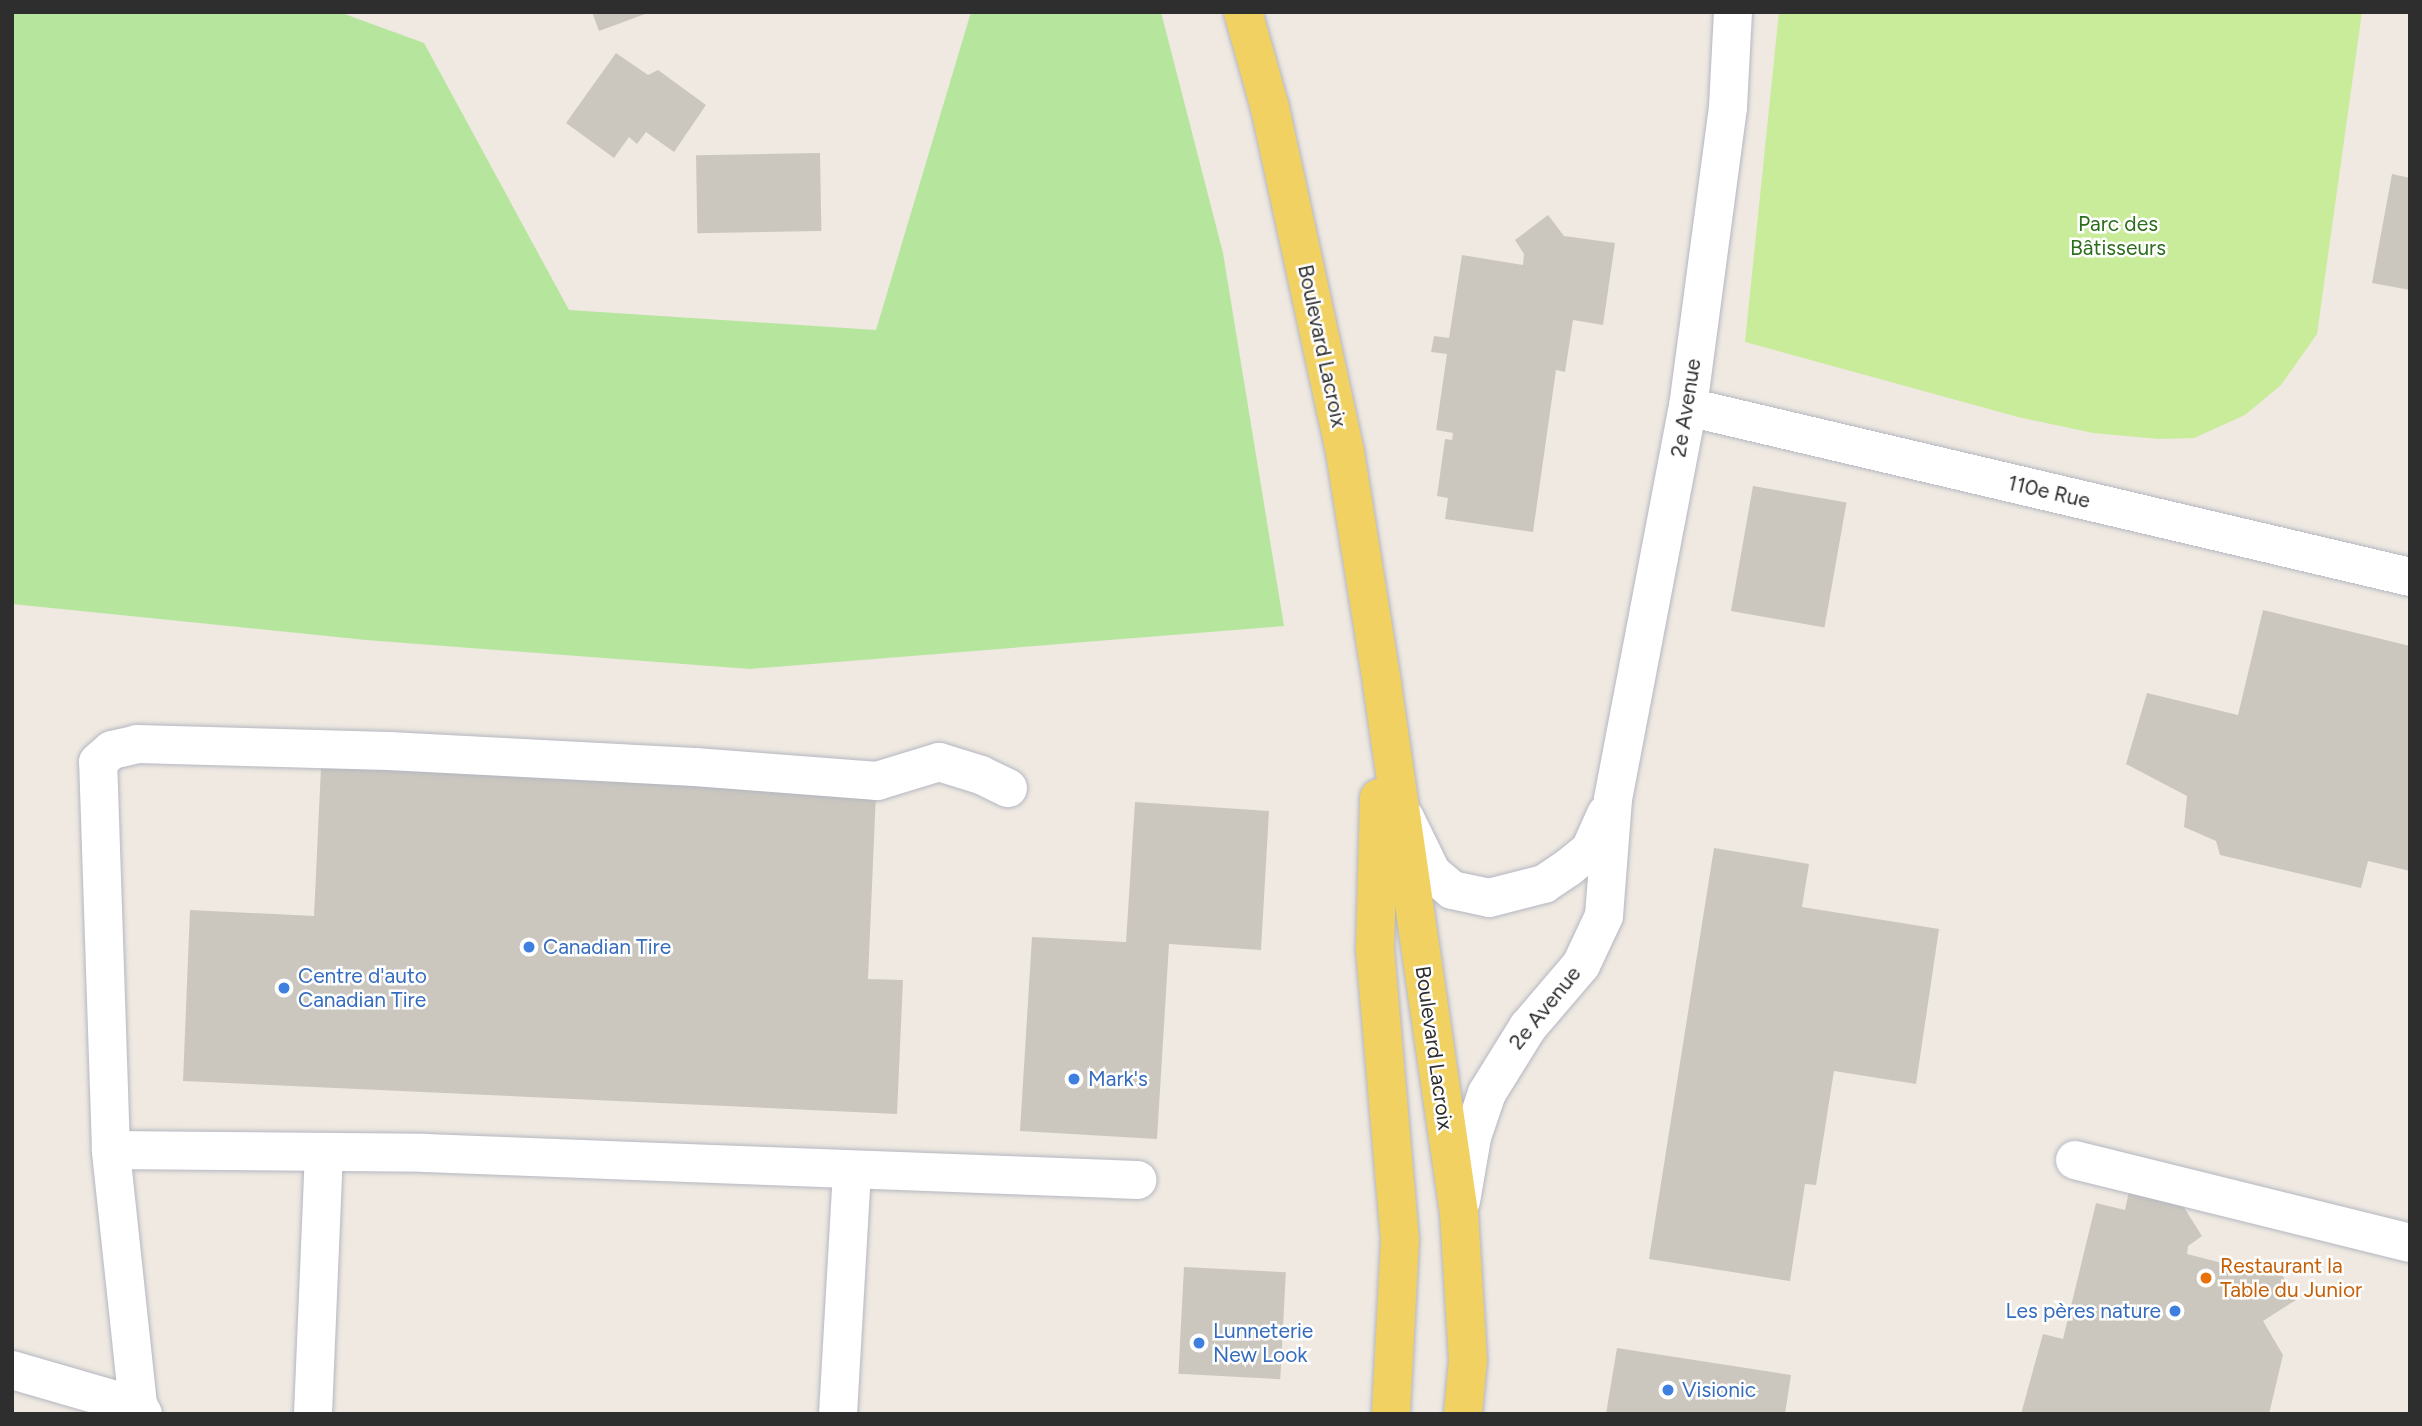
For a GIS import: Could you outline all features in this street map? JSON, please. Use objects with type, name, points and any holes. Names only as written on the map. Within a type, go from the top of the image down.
[{"type":"main road","name":"Boulevard Lacroix","points":[[1242,12],[1270,108],[1345,452],[1382,684],[1459,1213],[1468,1360],[1463,1414]]},
{"type":"main road","name":"Boulevard Lacroix","points":[[1382,684],[1375,949],[1399,1240],[1391,1414]]},
{"type":"street","name":"2e Avenue","points":[[1459,1213],[1472,1137],[1487,1093],[1528,1027],[1581,965],[1604,916],[1613,799],[1688,407],[1728,107],[1733,12]]},
{"type":"street","name":"110e Rue","points":[[1688,407],[2410,577]]},
{"type":"street","points":[[12,1370],[140,1412],[111,1150],[98,762],[112,750],[137,744],[389,751],[695,767],[877,781],[939,762],[981,775],[1008,788]]},
{"type":"street","name":"2e Avenue","points":[[1397,801],[1432,873],[1452,890],[1489,898],[1544,884],[1569,867],[1590,850],[1613,799]]},
{"type":"street","points":[[111,1150],[425,1153],[1137,1180]]},
{"type":"street","points":[[313,1414],[324,1154]]},
{"type":"street","points":[[2075,1160],[2410,1243]]},
{"type":"street","points":[[838,1414],[852,1170]]},
{"type":"green space","points":[[12,12],[339,12],[424,43],[569,310],[876,330],[971,12],[1161,12],[1223,253],[1284,626],[750,669],[366,640],[12,604]]},
{"type":"green space","name":"Parc des Bâtisseurs","points":[[1779,12],[2362,12],[2317,334],[2281,385],[2245,415],[2194,438],[2159,439],[2093,433],[2018,417],[1745,342]]},
{"type":"building","points":[[592,12],[648,12],[648,13],[599,31]]},
{"type":"building","points":[[616,53],[648,75],[658,70],[706,105],[674,152],[646,132],[637,144],[629,137],[614,158],[566,123]]},
{"type":"building","points":[[820,153],[821,231],[697,233],[696,155]]},
{"type":"building","points":[[2392,174],[2410,178],[2410,290],[2372,283]]},
{"type":"building","points":[[1548,215],[1564,236],[1615,243],[1603,325],[1573,320],[1565,372],[1556,370],[1533,532],[1445,519],[1448,498],[1437,496],[1445,439],[1452,440],[1453,433],[1436,430],[1447,354],[1431,352],[1434,336],[1449,338],[1462,255],[1523,265],[1524,254],[1515,240]]},
{"type":"building","points":[[1753,486],[1847,502],[1825,628],[1731,611]]},
{"type":"building","points":[[2263,610],[2410,646],[2410,871],[2368,861],[2361,888],[2220,855],[2216,841],[2184,827],[2187,796],[2126,764],[2147,693],[2238,715]]},
{"type":"building","name":"Canadian Tire","points":[[321,767],[876,792],[868,979],[903,980],[897,1114],[183,1081],[190,910],[314,916]]},
{"type":"building","points":[[1135,802],[1269,811],[1261,950],[1169,944],[1157,1139],[1020,1131],[1032,937],[1126,942]]},
{"type":"building","points":[[1714,848],[1809,864],[1802,907],[1939,929],[1916,1084],[1834,1071],[1816,1185],[1805,1184],[1790,1281],[1649,1259]]},
{"type":"building","name":"Les pères nature","points":[[2129,1191],[2183,1206],[2202,1236],[2188,1246],[2187,1254],[2253,1271],[2274,1260],[2296,1300],[2263,1321],[2283,1355],[2269,1414],[2021,1414],[2043,1334],[2063,1339],[2096,1203],[2125,1210]]},
{"type":"building","points":[[1184,1267],[1286,1272],[1280,1379],[1178,1374]]},
{"type":"building","points":[[1617,1348],[1791,1375],[1785,1414],[1606,1414]]},
{"type":"place","name":"Canadian Tire","points":[[529,947]]},
{"type":"place","name":"Centre d'auto Canadian Tire","points":[[284,988]]},
{"type":"place","name":"Mark's","points":[[1074,1079]]},
{"type":"place","name":"Restaurant la Table du Junior","points":[[2206,1278]]},
{"type":"place","name":"Les pères nature","points":[[2175,1311]]},
{"type":"place","name":"Lunneterie New Look","points":[[1199,1343]]},
{"type":"place","name":"Visionic","points":[[1668,1390]]}]
